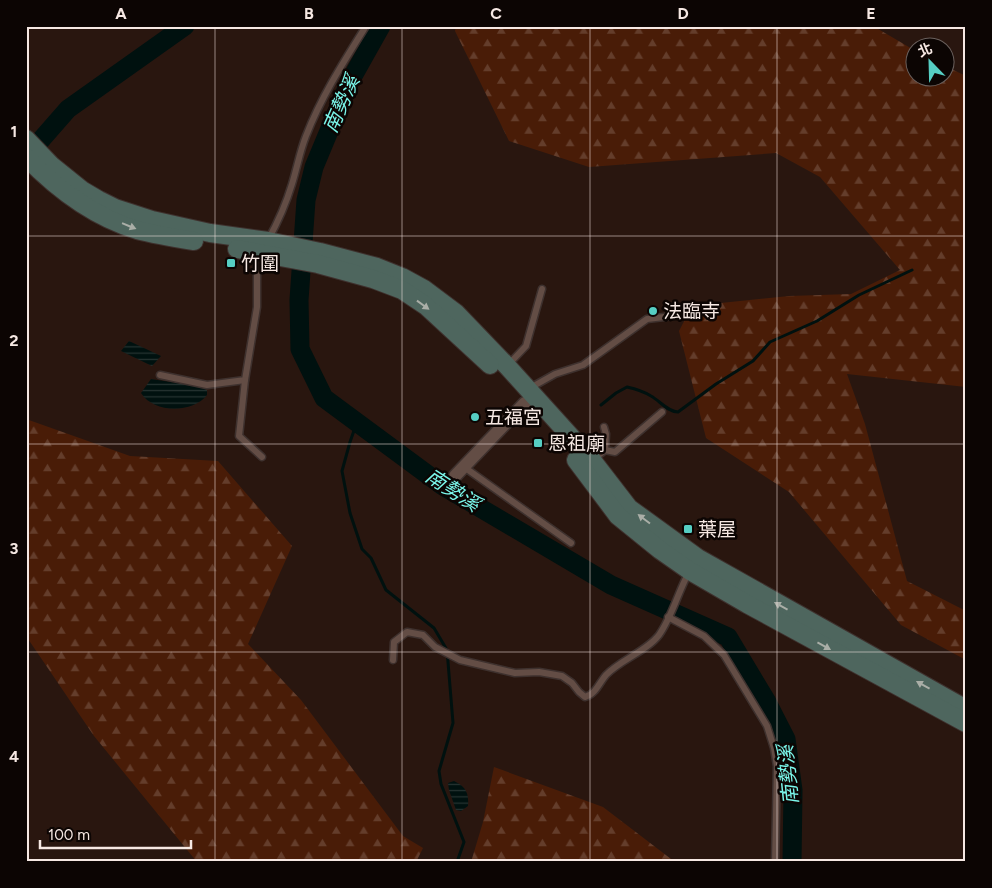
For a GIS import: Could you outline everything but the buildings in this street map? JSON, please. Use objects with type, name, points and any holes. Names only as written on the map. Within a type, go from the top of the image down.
[{"type":"street","points":[[26,139],[47,170]]},
{"type":"street","points":[[26,157],[99,200],[152,220],[317,258],[377,267],[402,277],[424,289],[495,370],[527,396],[594,460],[629,508],[691,568],[747,604],[966,723]]},
{"type":"street","points":[[452,319],[507,366],[527,396]]},
{"type":"street","points":[[459,472],[527,396]]},
{"type":"street","points":[[691,568],[966,709]]},
{"type":"lane","points":[[262,457],[239,436],[244,380],[257,307],[271,248],[305,138],[318,108],[344,60],[366,26]]},
{"type":"lane","points":[[507,366],[526,346],[542,290]]},
{"type":"lane","points":[[527,396],[555,374],[583,365],[647,319],[681,315]]},
{"type":"lane","points":[[160,375],[206,384],[244,380]]},
{"type":"lane","points":[[594,460],[615,452],[662,412]]},
{"type":"lane","points":[[594,460],[606,434],[604,427]]},
{"type":"lane","points":[[459,472],[571,543]]},
{"type":"lane","points":[[393,660],[394,642],[407,632],[423,635],[435,647],[460,660],[515,673],[539,672],[562,676],[572,683],[585,697],[590,695],[605,676],[619,664],[658,636],[691,568]]},
{"type":"lane","points":[[668,617],[704,636],[724,655],[767,726],[777,766],[775,862]]},
{"type":"green space","points":[[456,26],[873,26],[904,44],[904,88],[954,88],[954,70],[966,76],[966,387],[847,374],[865,424],[907,581],[966,611],[966,660],[901,625],[789,492],[706,438],[679,331],[692,306],[789,296],[851,294],[900,270],[820,177],[776,153],[589,167],[509,141],[455,31]]},
{"type":"green space","points":[[26,419],[130,456],[218,461],[292,546],[248,644],[301,700],[403,836],[423,848],[416,862],[197,862],[94,736],[26,636]]},
{"type":"green space","points":[[494,767],[603,807],[675,862],[471,862],[483,822]]},
{"type":"shaded area","points":[[129,341],[161,356],[152,366],[121,351]]},
{"type":"shaded area","points":[[151,379],[197,386],[207,390],[207,395],[193,405],[174,409],[164,408],[147,400],[141,393]]},
{"type":"shaded area","points":[[454,781],[464,788],[468,797],[468,806],[461,811],[456,810],[449,790],[448,783]]},
{"type":"waterway","name":"南勢溪","points":[[26,157],[68,109],[185,26]]},
{"type":"waterway","name":"南勢溪","points":[[381,26],[349,83],[314,167],[306,200],[299,300],[300,349],[324,398],[443,486],[611,585],[728,637],[767,702],[786,739],[793,790],[792,862]]},
{"type":"waterway","points":[[601,405],[627,387],[645,393],[667,408],[678,412],[716,384],[753,361],[770,342],[817,321],[859,295],[912,270]]},
{"type":"waterway","points":[[357,422],[342,471],[350,513],[362,549],[371,558],[386,590],[434,628],[447,650],[453,723],[439,771],[441,784],[464,842],[457,862]]},
{"type":"place","name":"竹圍","points":[[231,263]]},
{"type":"place","name":"法臨寺","points":[[653,311]]},
{"type":"place","name":"五福宮","points":[[475,417]]},
{"type":"place","name":"恩祖廟","points":[[538,443]]},
{"type":"place","name":"葉屋","points":[[688,529]]}]
